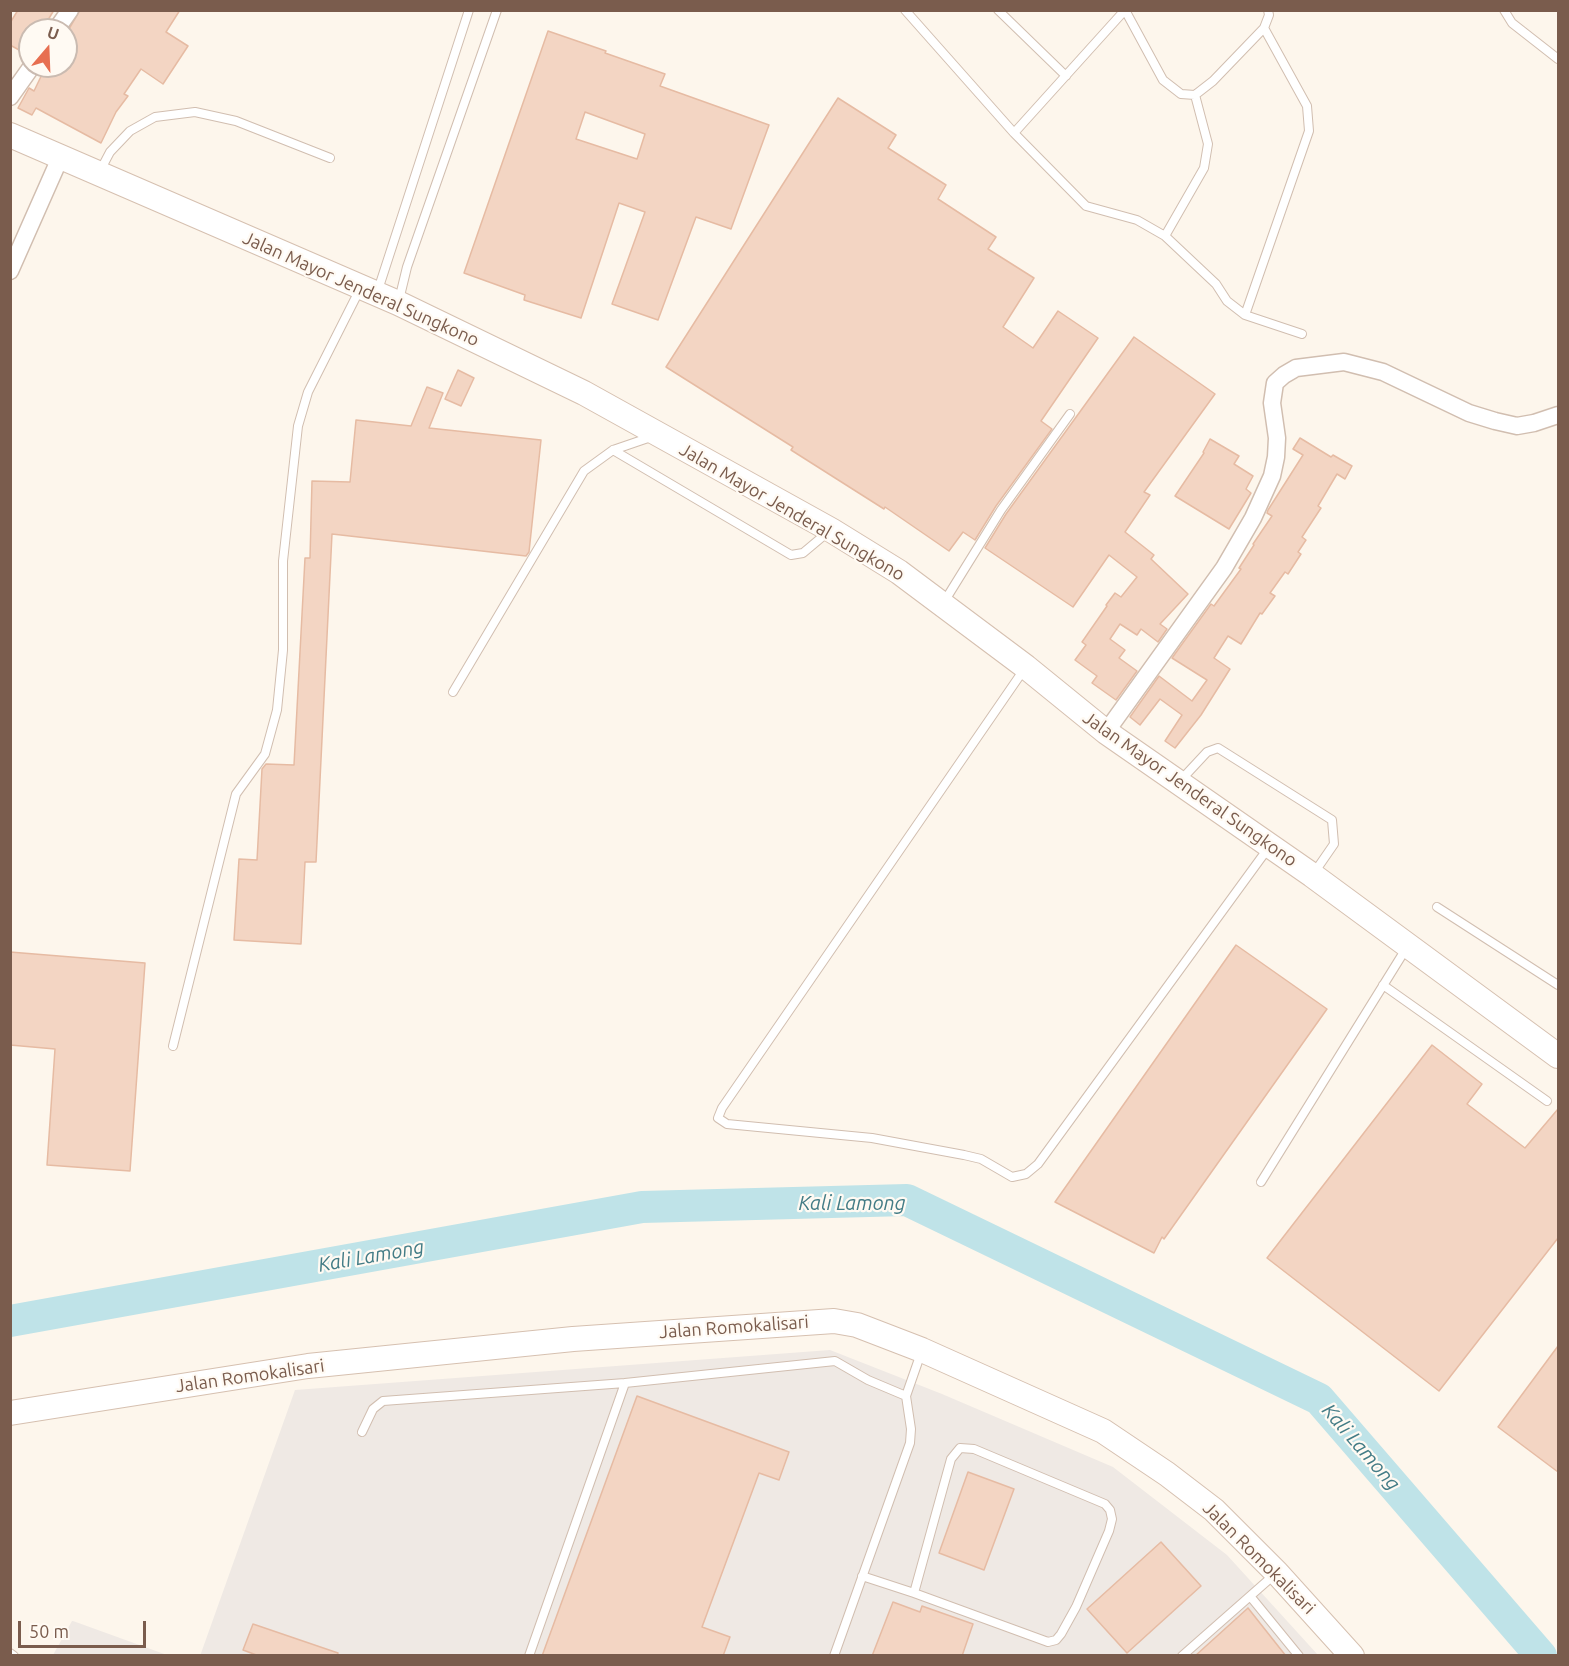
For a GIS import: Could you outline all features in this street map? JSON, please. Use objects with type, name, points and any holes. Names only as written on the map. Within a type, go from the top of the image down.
[{"type":"main road","name":"Jalan Mayor Jenderal Sungkono","points":[[10,135],[379,294],[584,393],[831,530],[898,572],[1026,667],[1106,732],[1312,875],[1558,1056]]},
{"type":"main road","name":"Jalan Romokalisari","points":[[10,1413],[308,1366],[573,1339],[813,1321],[834,1321],[857,1325],[922,1350],[1104,1431],[1215,1510],[1277,1573],[1352,1656]]},
{"type":"street","points":[[10,97],[23,78]]},
{"type":"street","points":[[10,271],[60,158]]},
{"type":"street","points":[[1106,732],[1224,568],[1253,518],[1272,476],[1277,438],[1272,403],[1275,383],[1284,375],[1296,368],[1344,362],[1383,372],[1469,413],[1495,421],[1517,426],[1558,415]]},
{"type":"lane","points":[[379,294],[469,10]]},
{"type":"lane","points":[[173,1046],[236,794],[265,754],[277,710],[283,650],[283,561],[298,426],[308,392],[379,294],[406,267],[497,10]]},
{"type":"lane","points":[[904,10],[1014,134],[1086,206],[1137,220],[1165,236],[1216,284],[1227,301],[1245,315],[1302,334]]},
{"type":"lane","points":[[998,10],[1066,76]]},
{"type":"lane","points":[[1014,134],[1125,10],[1163,80],[1181,94],[1195,95],[1213,81],[1264,28],[1269,15],[1268,10]]},
{"type":"lane","points":[[1504,10],[1512,23],[1558,59]]},
{"type":"lane","points":[[1245,315],[1309,131],[1306,106],[1264,28]]},
{"type":"lane","points":[[1165,236],[1204,168],[1208,144],[1195,95]]},
{"type":"lane","points":[[98,174],[110,152],[130,131],[155,117],[195,112],[237,121],[330,158]]},
{"type":"lane","points":[[942,605],[1001,510],[1070,414]]},
{"type":"lane","points":[[453,692],[584,471],[614,450],[660,435]]},
{"type":"lane","points":[[614,450],[791,555],[803,554],[831,530]]},
{"type":"lane","points":[[1026,667],[722,1108],[718,1118],[727,1124],[872,1138],[964,1155],[981,1160],[1012,1177],[1026,1174],[1038,1164],[1270,847]]},
{"type":"lane","points":[[1179,782],[1207,752],[1218,748],[1332,820],[1334,844],[1312,875]]},
{"type":"lane","points":[[1437,907],[1558,985]]},
{"type":"lane","points":[[1261,1182],[1409,945]]},
{"type":"lane","points":[[1383,985],[1546,1101]]},
{"type":"lane","points":[[834,1656],[910,1443],[911,1429],[906,1396],[922,1350]]},
{"type":"lane","points":[[362,1432],[373,1409],[384,1401],[625,1383],[835,1361],[868,1380],[906,1396]]},
{"type":"lane","points":[[529,1656],[625,1383]]},
{"type":"lane","points":[[862,1576],[1048,1642],[1056,1640],[1076,1607],[1109,1531],[1112,1519],[1110,1510],[1105,1504],[974,1449],[960,1448],[951,1459],[915,1593]]},
{"type":"lane","points":[[1182,1656],[1277,1573]]},
{"type":"lane","points":[[1250,1596],[1299,1656]]},
{"type":"shaded area","points":[[830,1350],[942,1394],[1113,1467],[1227,1555],[1318,1655],[200,1656],[295,1390]]},
{"type":"shaded area","points":[[73,1621],[167,1655],[53,1655]]},
{"type":"building","points":[[18,10],[54,10],[49,18],[18,18],[18,49],[10,45],[10,23]]},
{"type":"building","points":[[80,10],[180,10],[166,32],[188,46],[163,84],[141,69],[124,94],[128,96],[116,112],[101,143],[36,108],[32,115],[18,108],[29,88],[34,91],[40,78],[78,78],[78,18],[75,18]]},
{"type":"building","points":[[548,31],[665,74],[660,86],[769,125],[731,229],[696,217],[658,320],[612,304],[645,212],[619,203],[581,318],[524,300],[525,295],[464,273]],"holes":[[[585,112],[645,134],[637,159],[576,139]]]},
{"type":"building","points":[[838,98],[896,135],[888,148],[946,185],[938,199],[996,237],[988,249],[1034,278],[1003,327],[1033,348],[1058,311],[1098,338],[1041,421],[1052,429],[996,506],[975,540],[963,532],[949,551],[885,507],[884,509],[791,450],[793,447],[666,367]]},
{"type":"building","points":[[1134,337],[1215,394],[1144,492],[1150,495],[1125,532],[1154,555],[1151,559],[1188,594],[1160,624],[1167,629],[1158,642],[1141,629],[1137,635],[1120,624],[1110,639],[1125,650],[1119,658],[1137,671],[1116,700],[1092,683],[1097,676],[1075,660],[1086,645],[1082,642],[1106,605],[1115,593],[1121,597],[1137,577],[1109,555],[1073,607],[985,548],[1006,514]]},
{"type":"building","points":[[458,370],[474,378],[461,406],[445,399]]},
{"type":"building","points":[[427,387],[443,393],[429,428],[541,440],[529,552],[526,556],[332,534],[316,862],[305,862],[301,944],[234,940],[239,859],[257,860],[262,769],[266,764],[294,765],[305,558],[310,558],[312,481],[350,482],[356,420],[411,426]]},
{"type":"building","points":[[1300,438],[1331,457],[1333,455],[1352,466],[1345,479],[1337,474],[1318,506],[1321,508],[1302,537],[1306,540],[1298,552],[1301,554],[1288,574],[1285,572],[1270,593],[1275,596],[1262,614],[1260,613],[1241,644],[1228,636],[1214,658],[1230,669],[1201,715],[1175,748],[1165,741],[1182,715],[1160,699],[1140,725],[1130,717],[1159,676],[1192,701],[1207,680],[1172,658],[1211,604],[1214,606],[1241,569],[1239,568],[1253,544],[1272,516],[1267,513],[1268,510],[1303,455],[1293,449]]},
{"type":"building","points":[[1210,439],[1239,456],[1234,464],[1253,476],[1246,489],[1251,493],[1229,529],[1175,496],[1204,453]]},
{"type":"building","points":[[1236,945],[1327,1009],[1164,1239],[1162,1237],[1154,1253],[1055,1202]]},
{"type":"building","points":[[10,952],[145,963],[130,1171],[47,1165],[55,1049],[10,1045]]},
{"type":"building","points":[[1432,1045],[1482,1084],[1467,1104],[1525,1148],[1558,1109],[1558,1238],[1439,1391],[1267,1258]]},
{"type":"building","points":[[1558,1346],[1558,1472],[1498,1427]]},
{"type":"building","points":[[637,1396],[789,1452],[779,1480],[759,1473],[702,1627],[730,1637],[723,1656],[542,1656]]},
{"type":"building","points":[[968,1472],[1014,1489],[984,1570],[939,1553]]},
{"type":"building","points":[[1161,1542],[1201,1586],[1127,1653],[1087,1609]]},
{"type":"building","points":[[893,1602],[920,1612],[922,1606],[973,1624],[962,1656],[872,1656]]},
{"type":"building","points":[[1248,1608],[1286,1656],[1195,1656]]},
{"type":"building","points":[[253,1624],[338,1653],[337,1656],[259,1656],[243,1650]]},
{"type":"waterway","name":"Kali Lamong","points":[[10,1321],[642,1207],[907,1200],[1319,1399],[1541,1656]]}]
